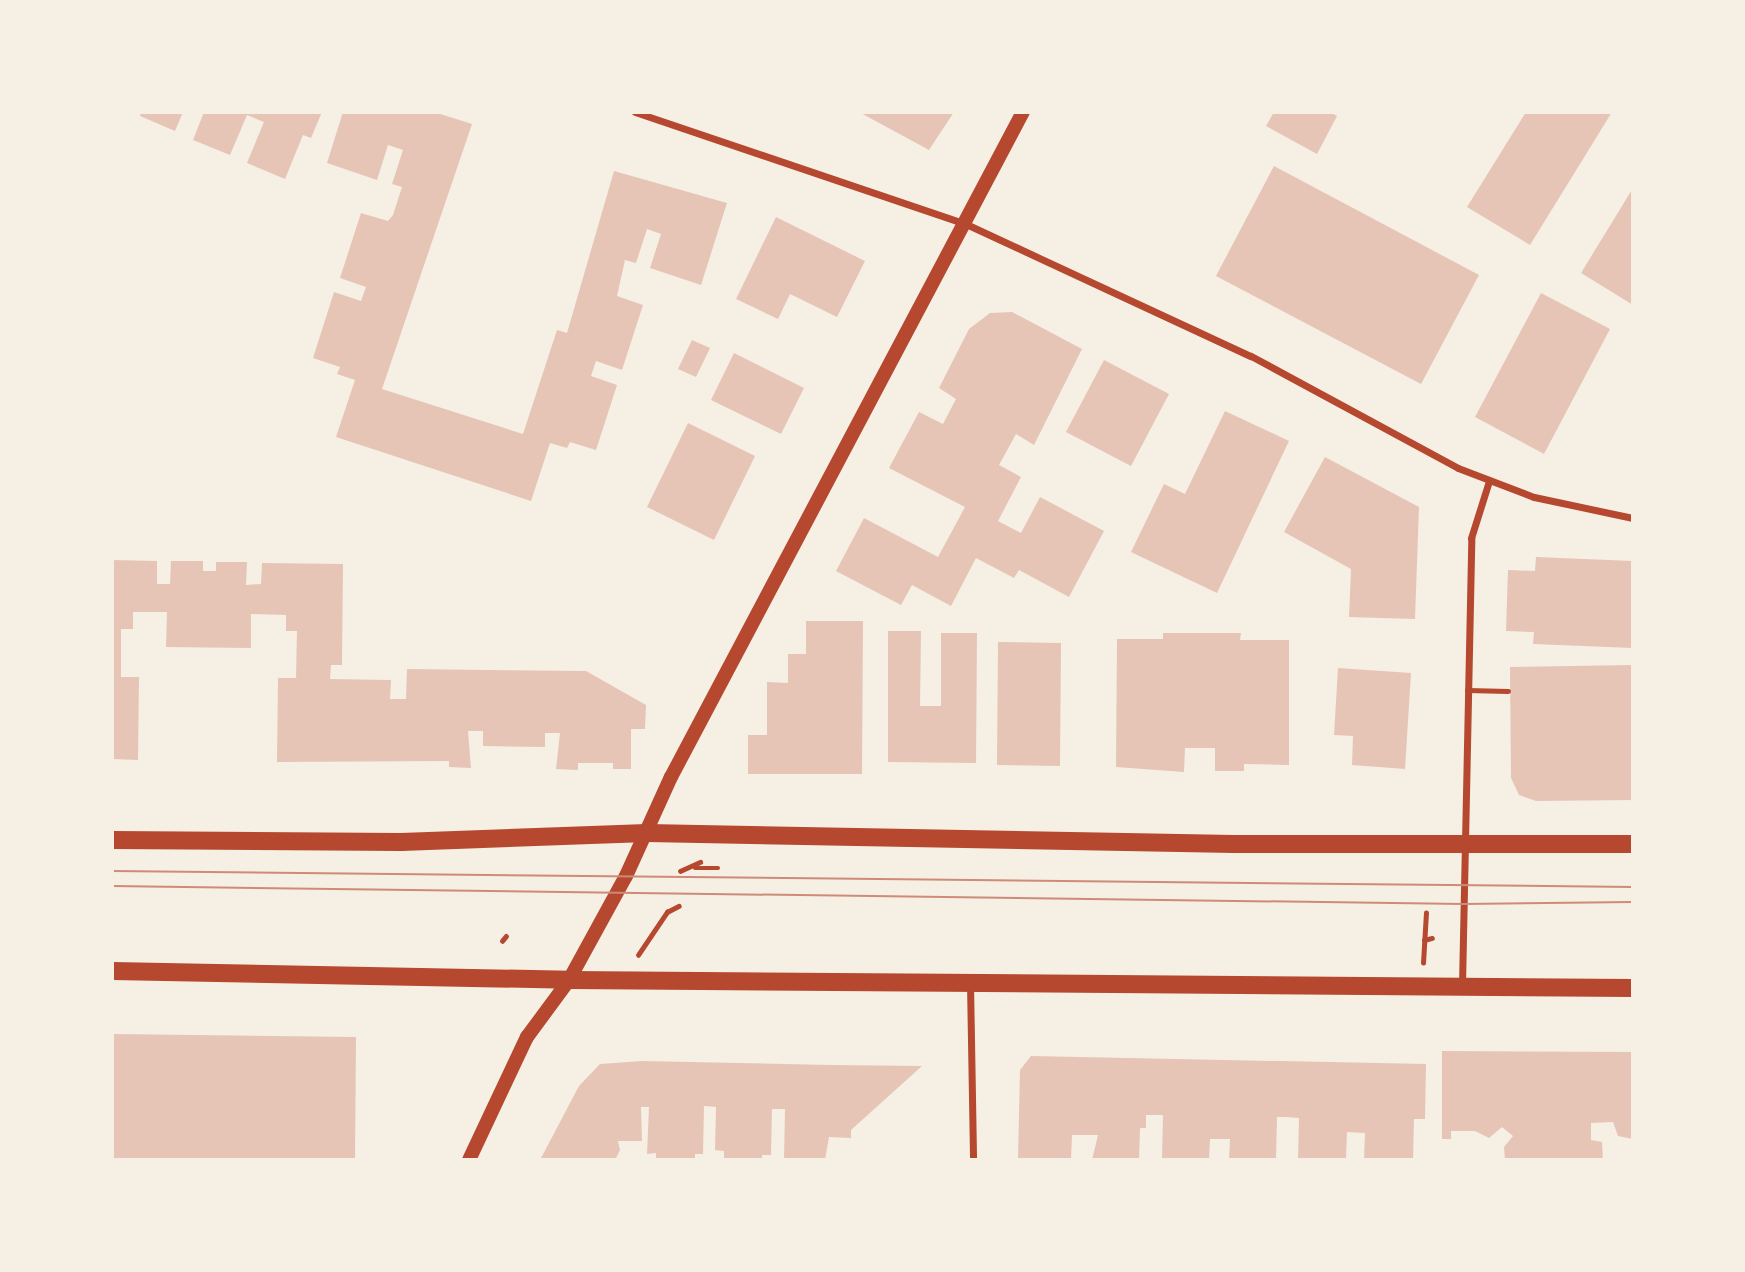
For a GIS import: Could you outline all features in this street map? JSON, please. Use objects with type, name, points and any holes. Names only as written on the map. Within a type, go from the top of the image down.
[{"type":"main road","points":[[469,1160],[527,1037],[569,980],[646,833],[671,777],[1023,112]]},
{"type":"main road","points":[[112,840],[401,842],[646,833],[1633,844]]},
{"type":"main road","points":[[112,971],[569,980],[1633,988]]},
{"type":"street","points":[[635,112],[966,224],[1251,356],[1425,453],[1489,481],[1580,510],[1633,518]]},
{"type":"street","points":[[1462,988],[1471,538],[1489,481]]},
{"type":"street","points":[[970,982],[973,1160]]},
{"type":"lane","points":[[1467,691],[1508,691]]},
{"type":"path","points":[[695,868],[700,862]]},
{"type":"path","points":[[680,871],[718,868]]},
{"type":"path","points":[[644,960],[638,955],[667,912],[679,906]]},
{"type":"path","points":[[1413,963],[1424,963],[1426,913]]},
{"type":"path","points":[[1424,940],[1432,938]]},
{"type":"building","points":[[141,112],[183,112],[175,131],[140,116]]},
{"type":"building","points":[[204,112],[322,112],[311,138],[303,135],[285,179],[247,163],[264,122],[247,115],[230,155],[193,140]]},
{"type":"building","points":[[343,112],[434,112],[472,124],[382,389],[523,434],[557,330],[567,333],[614,171],[727,203],[701,285],[650,268],[661,234],[647,229],[636,263],[625,260],[617,296],[643,305],[622,370],[596,361],[591,376],[617,385],[596,450],[570,442],[567,448],[550,443],[531,501],[336,437],[355,380],[337,374],[340,367],[313,358],[334,292],[361,301],[366,287],[340,278],[361,213],[388,221],[393,215],[402,187],[392,184],[403,150],[388,145],[377,180],[327,163]]},
{"type":"building","points":[[859,112],[954,112],[929,150]]},
{"type":"building","points":[[1274,112],[1330,112],[1337,116],[1317,154],[1266,126]]},
{"type":"building","points":[[1526,112],[1612,112],[1530,245],[1467,207]]},
{"type":"building","points":[[1274,166],[1479,275],[1421,384],[1216,276]]},
{"type":"building","points":[[1633,188],[1633,305],[1581,273]]},
{"type":"building","points":[[776,217],[865,261],[837,317],[790,294],[778,319],[736,299]]},
{"type":"building","points":[[1541,293],[1610,329],[1544,454],[1475,417]]},
{"type":"building","points":[[1012,312],[1082,349],[1034,445],[1016,434],[999,465],[1021,477],[998,521],[1021,533],[1040,497],[1104,531],[1069,597],[1019,570],[1014,578],[976,558],[951,606],[912,585],[901,605],[836,571],[864,518],[938,557],[965,507],[889,468],[919,412],[943,424],[956,399],[939,388],[969,329],[990,313]]},
{"type":"building","points":[[692,340],[710,348],[696,377],[678,369]]},
{"type":"building","points":[[734,353],[804,388],[781,434],[711,400]]},
{"type":"building","points":[[1104,360],[1169,394],[1131,466],[1066,432]]},
{"type":"building","points":[[1225,411],[1289,441],[1217,593],[1131,552],[1164,484],[1185,494]]},
{"type":"building","points":[[688,423],[755,456],[714,540],[647,507]]},
{"type":"building","points":[[1325,457],[1419,507],[1415,619],[1349,617],[1351,569],[1284,532]]},
{"type":"building","points":[[1536,557],[1633,561],[1633,648],[1533,644],[1534,632],[1506,631],[1508,570],[1535,571]]},
{"type":"building","points":[[112,560],[157,561],[157,584],[170,584],[171,561],[203,561],[203,571],[216,571],[216,562],[247,562],[246,585],[261,584],[262,563],[343,564],[342,665],[331,665],[330,679],[391,680],[390,699],[406,699],[407,669],[586,671],[646,705],[645,729],[631,729],[631,769],[613,769],[613,763],[578,763],[578,770],[556,769],[560,733],[545,733],[545,747],[483,746],[483,731],[468,731],[471,768],[449,767],[449,761],[277,762],[278,678],[296,678],[297,631],[286,631],[286,615],[251,614],[251,648],[166,647],[167,612],[133,612],[133,629],[121,629],[121,677],[139,677],[138,760],[112,759]]},
{"type":"building","points":[[806,621],[863,621],[862,774],[748,774],[748,735],[767,735],[767,682],[788,683],[788,654],[806,654]]},
{"type":"building","points":[[888,631],[921,631],[920,706],[941,706],[941,633],[977,633],[976,763],[888,762]]},
{"type":"building","points":[[1163,633],[1241,633],[1240,640],[1289,640],[1289,765],[1244,764],[1244,771],[1215,771],[1215,748],[1185,748],[1184,772],[1116,767],[1117,639],[1163,639]]},
{"type":"building","points":[[998,642],[1061,643],[1060,766],[997,765]]},
{"type":"building","points":[[1633,665],[1633,800],[1536,801],[1519,795],[1511,778],[1510,667]]},
{"type":"building","points":[[1338,668],[1411,673],[1405,769],[1352,765],[1353,736],[1334,735]]},
{"type":"building","points":[[112,1034],[356,1037],[355,1160],[112,1160]]},
{"type":"building","points":[[1442,1051],[1633,1052],[1633,1139],[1618,1136],[1613,1122],[1591,1123],[1591,1140],[1602,1142],[1603,1160],[1505,1160],[1504,1147],[1513,1136],[1502,1127],[1489,1138],[1475,1131],[1451,1131],[1451,1139],[1442,1139]]},
{"type":"building","points":[[1031,1056],[1426,1064],[1425,1119],[1414,1119],[1413,1160],[1364,1160],[1365,1133],[1347,1132],[1346,1160],[1298,1160],[1299,1118],[1277,1117],[1276,1160],[1229,1160],[1230,1139],[1210,1139],[1209,1160],[1162,1160],[1163,1115],[1146,1115],[1146,1128],[1140,1128],[1139,1160],[1092,1160],[1098,1135],[1072,1135],[1071,1160],[1018,1160],[1020,1070]]},
{"type":"building","points":[[642,1061],[922,1066],[851,1130],[851,1138],[829,1137],[825,1160],[784,1160],[785,1109],[772,1109],[771,1155],[762,1155],[762,1160],[724,1160],[724,1151],[715,1150],[716,1107],[704,1106],[703,1154],[695,1154],[695,1160],[656,1160],[656,1153],[647,1154],[649,1107],[641,1107],[642,1141],[618,1141],[620,1150],[615,1160],[540,1160],[579,1086],[600,1064]]},
{"type":"tram line","points":[[112,871],[1633,887]]},
{"type":"tram line","points":[[112,886],[1463,904],[1633,902]]}]
